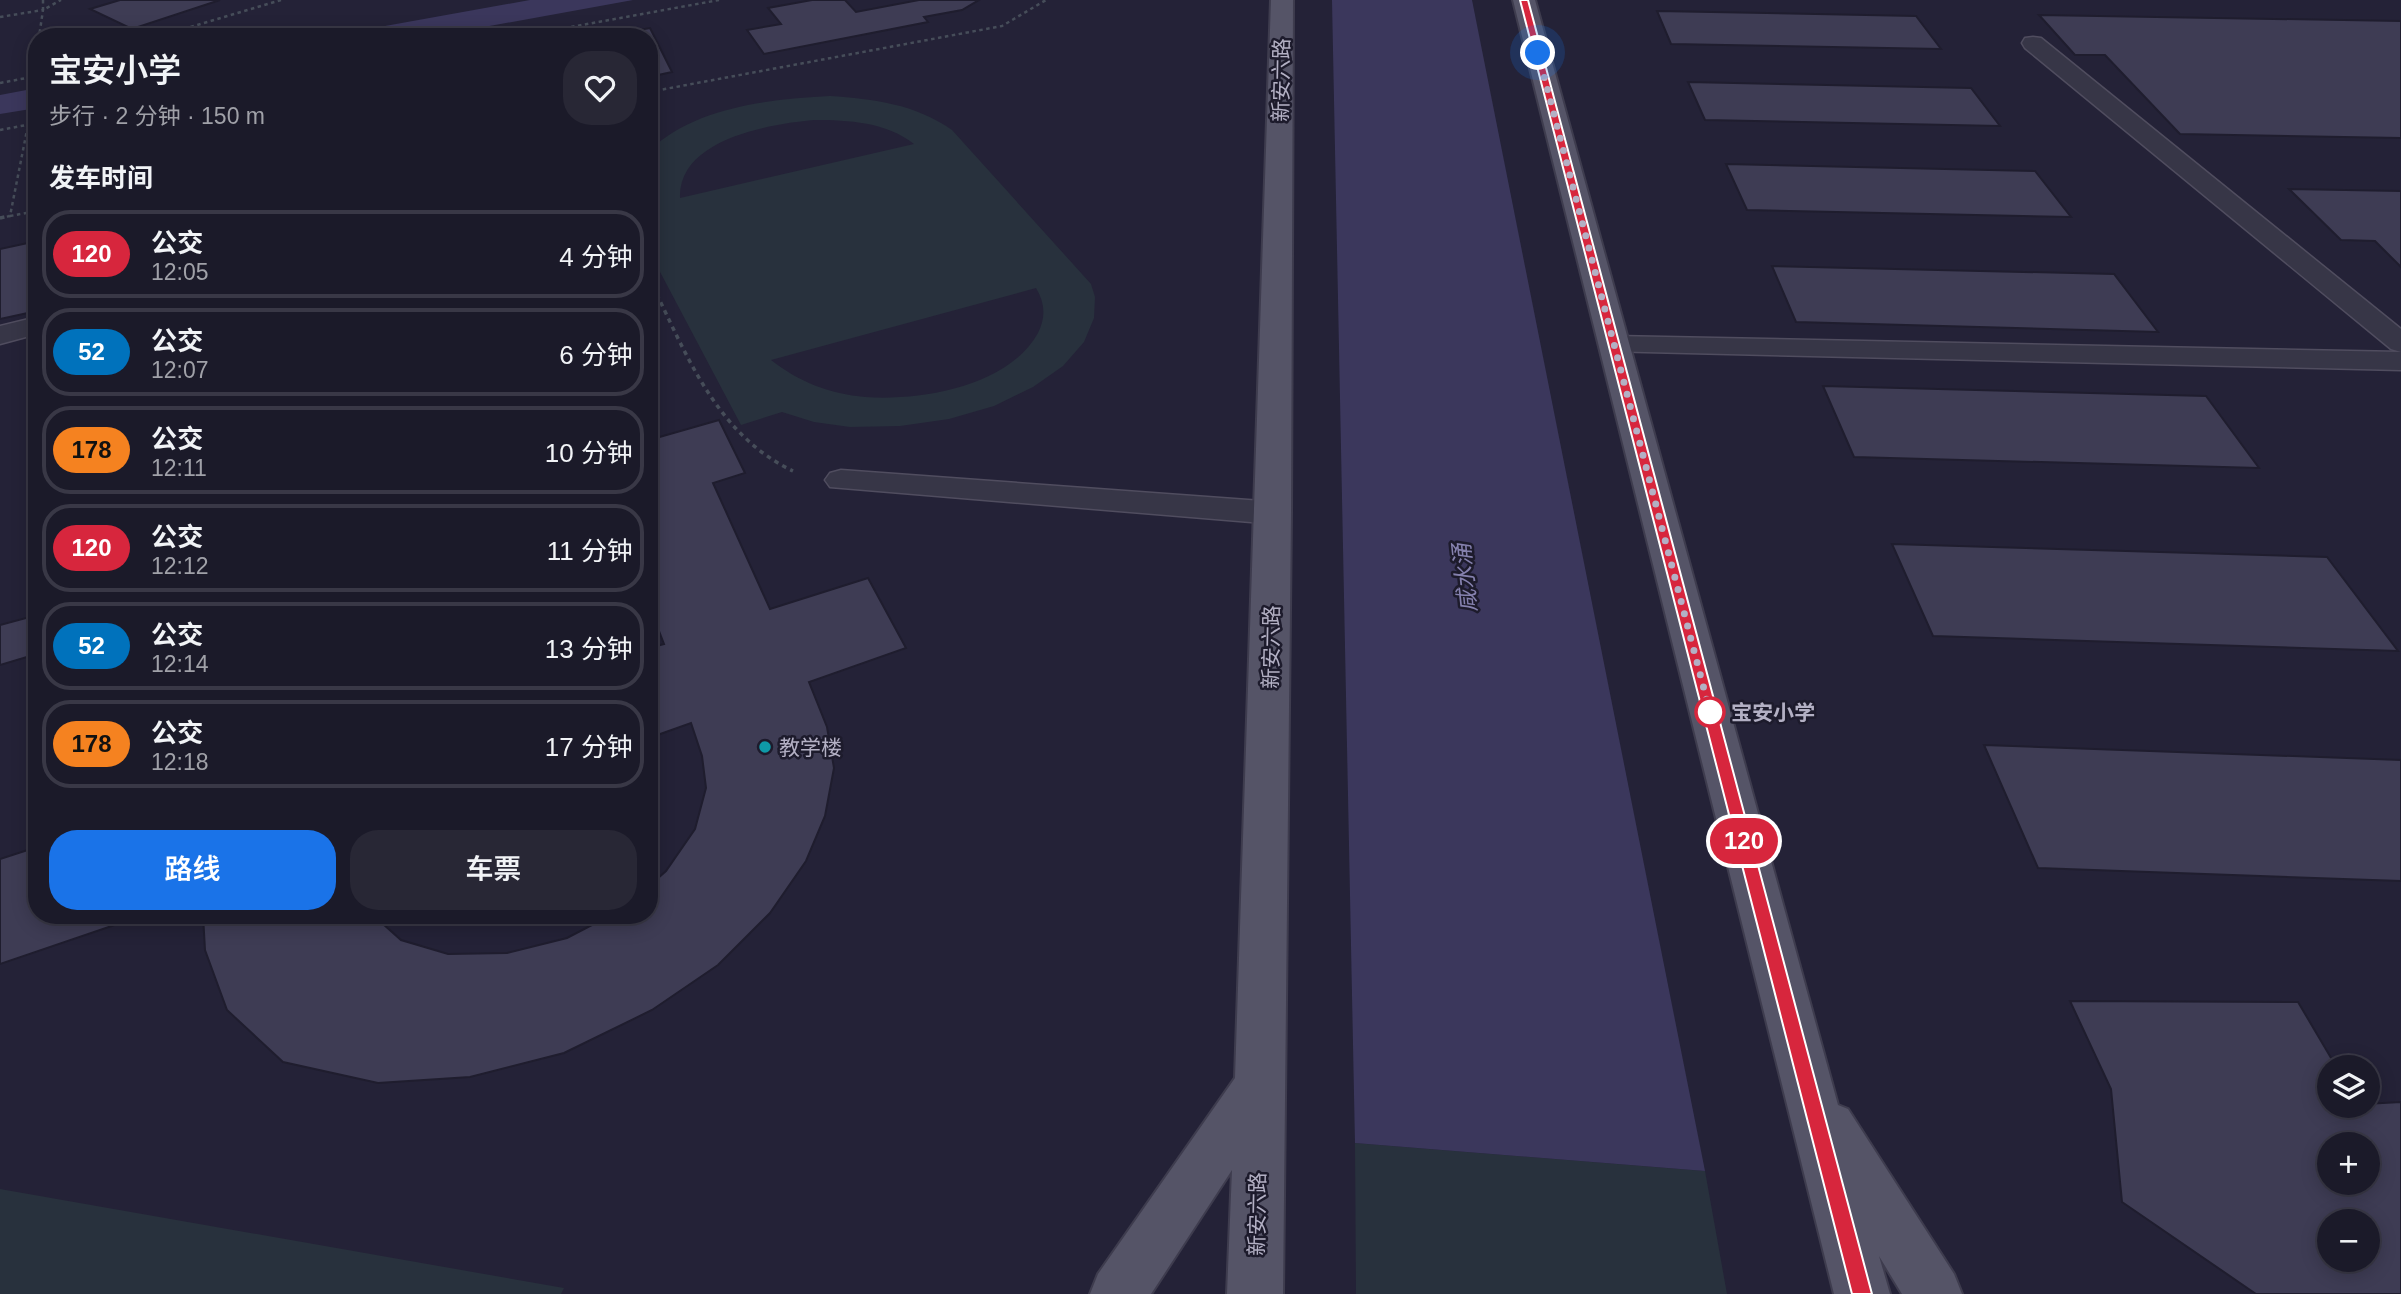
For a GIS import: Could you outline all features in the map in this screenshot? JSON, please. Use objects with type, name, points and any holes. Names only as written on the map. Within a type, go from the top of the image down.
[{"type":"main road","name":"新安六路","points":[[1255,1294],[1274,513],[1282,0]]},
{"type":"main road","points":[[1524,0],[1862,1294]]},
{"type":"main road","points":[[1118,1294],[1260,1084]]},
{"type":"main road","points":[[1808,1090],[1934,1294]]},
{"type":"lane","points":[[2033,43],[2401,343]]},
{"type":"lane","points":[[0,335],[28,327]]},
{"type":"lane","points":[[1614,345],[2401,361]]},
{"type":"lane","points":[[841,480],[1274,513]]},
{"type":"path","points":[[40,28],[43,0]]},
{"type":"path","points":[[0,17],[43,10],[61,0]]},
{"type":"path","points":[[187,28],[281,0]]},
{"type":"path","points":[[565,28],[719,0]]},
{"type":"path","points":[[658,90],[1003,26],[1046,0]]},
{"type":"path","points":[[0,83],[28,77]]},
{"type":"path","points":[[0,130],[28,125],[10,216]]},
{"type":"path","points":[[0,218],[28,213]]},
{"type":"path","points":[[658,295],[714,402],[729,426],[751,450],[776,466],[806,475],[841,480]]},
{"type":"shaded area","points":[[830,96],[878,101],[924,114],[952,130],[1091,284],[1095,297],[1094,318],[1084,342],[1063,366],[1033,387],[994,406],[949,419],[900,426],[850,427],[814,422],[782,412],[741,425],[658,268],[658,144],[688,124],[710,115],[783,100]],"holes":[[[814,120],[879,127],[914,144],[680,198],[683,178],[694,161],[710,148],[730,138],[774,126]],[[1036,288],[1041,299],[1042,321],[1038,333],[1024,351],[985,378],[936,393],[887,398],[852,395],[827,390],[804,381],[771,360]]]},
{"type":"shaded area","points":[[1355,1143],[1705,1171],[1727,1294],[1356,1294]]},
{"type":"shaded area","points":[[0,1189],[564,1288],[561,1294],[0,1294]]},
{"type":"water","points":[[530,0],[633,0],[479,28],[374,28]]},
{"type":"water","name":"咸水涌","points":[[1332,0],[1472,0],[1705,1171],[1355,1143]]},
{"type":"water","points":[[28,90],[28,109],[0,114],[0,95]]},
{"type":"building","points":[[120,0],[220,0],[135,28],[90,9]]},
{"type":"building","points":[[812,0],[845,0],[856,12],[919,0],[979,0],[962,10],[924,17],[928,22],[764,54],[747,30],[781,24],[768,8]]},
{"type":"building","points":[[1657,11],[1916,16],[1941,49],[1671,44]]},
{"type":"building","points":[[2039,15],[2401,21],[2401,138],[2180,134],[2105,55],[2075,55]]},
{"type":"building","points":[[658,44],[672,72],[658,75]]},
{"type":"building","points":[[1688,82],[1971,88],[2000,126],[1705,120]]},
{"type":"building","points":[[1726,164],[2035,171],[2071,217],[1747,210]]},
{"type":"building","points":[[2289,189],[2401,191],[2401,267],[2375,241],[2341,240]]},
{"type":"building","points":[[28,243],[28,313],[0,319],[0,249]]},
{"type":"building","points":[[1772,266],[2114,274],[2158,332],[1796,322]]},
{"type":"building","points":[[1823,386],[2206,396],[2259,468],[1854,457]]},
{"type":"building","name":"教学楼","points":[[719,420],[745,473],[713,483],[770,609],[868,578],[906,648],[809,682],[827,727],[834,768],[825,816],[806,861],[770,913],[718,965],[652,1010],[564,1053],[470,1077],[378,1083],[283,1062],[227,1010],[205,950],[204,924],[383,924],[401,940],[448,954],[507,953],[567,938],[594,924],[658,924],[658,878],[666,871],[695,829],[706,788],[702,756],[691,723],[658,735],[658,646],[664,644],[658,628],[658,437]]},
{"type":"building","points":[[1892,544],[2327,557],[2398,651],[1933,636]]},
{"type":"building","points":[[28,617],[28,657],[0,665],[0,625]]},
{"type":"building","points":[[1984,745],[2401,760],[2401,881],[2038,868]]},
{"type":"building","points":[[28,850],[28,924],[118,924],[0,964],[0,859]]},
{"type":"building","points":[[2070,1001],[2298,1002],[2329,1055],[2317,1055],[2317,1118],[2380,1118],[2380,1103],[2401,1102],[2401,1294],[2256,1294],[2122,1202],[2111,1089]]},
{"type":"bus line","name":"120","points":[[1524,0],[1862,1294]]},
{"type":"place","name":"宝安小学","points":[[1710,712]]},
{"type":"place","name":"教学楼","points":[[765,747]]},
{"type":"route","points":[[1538,53],[1710,712]]}]
